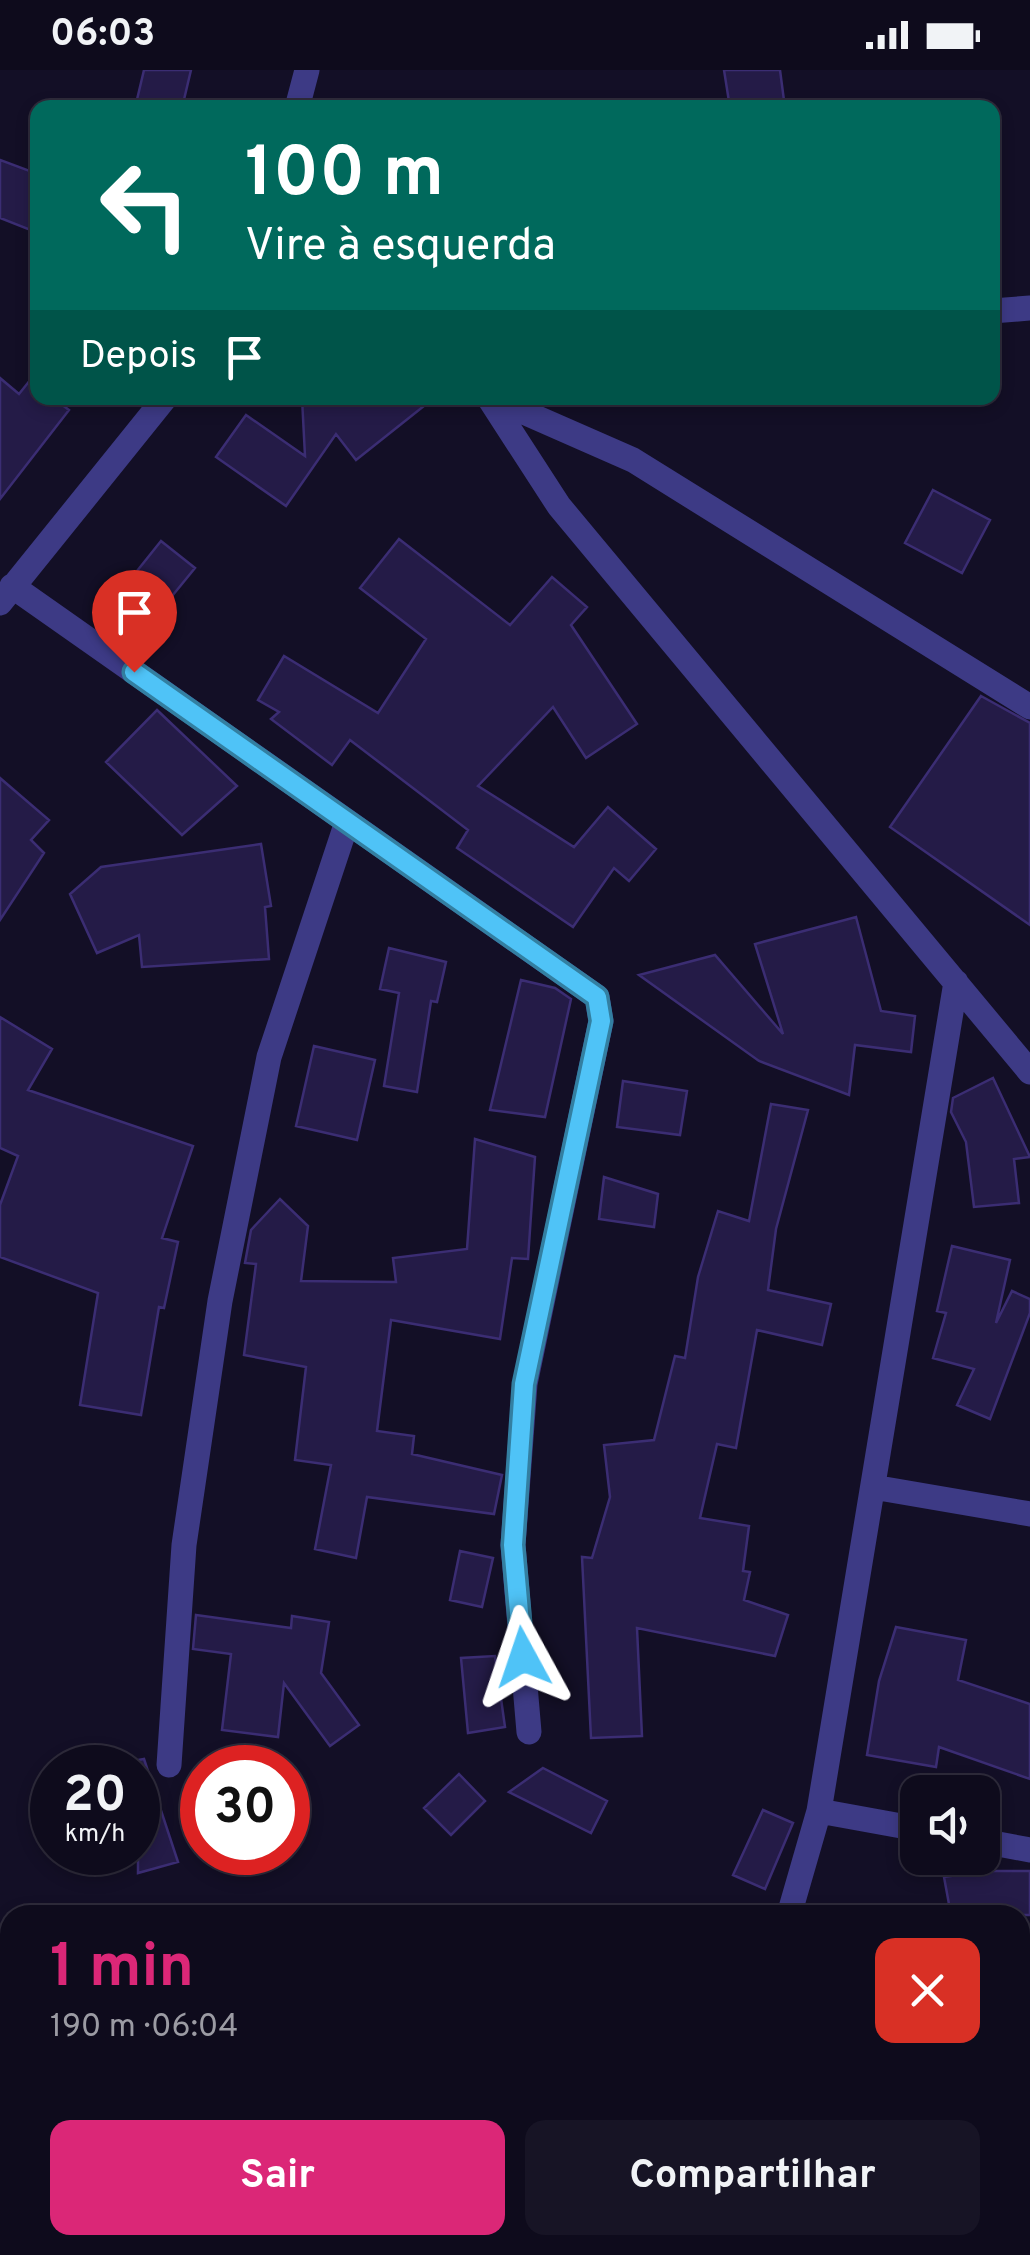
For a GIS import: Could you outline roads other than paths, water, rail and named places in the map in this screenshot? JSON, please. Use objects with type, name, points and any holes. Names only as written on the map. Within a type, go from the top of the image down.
[{"type":"street","points":[[299,100],[307,70]]},
{"type":"street","points":[[1000,311],[1030,308]]},
{"type":"street","points":[[159,405],[6,594],[347,822],[597,997],[601,1021],[524,1384],[513,1545],[530,1732]]},
{"type":"street","points":[[494,405],[559,506],[1030,1072]]},
{"type":"street","points":[[506,405],[633,460],[1030,706]]},
{"type":"street","points":[[170,1766],[184,1545],[220,1301],[268,1056],[347,822]]},
{"type":"street","points":[[792,1905],[820,1811],[956,982]]},
{"type":"street","points":[[872,1488],[1030,1514]]},
{"type":"street","points":[[820,1811],[900,1826]]},
{"type":"street","points":[[1000,1844],[1030,1850]]}]
